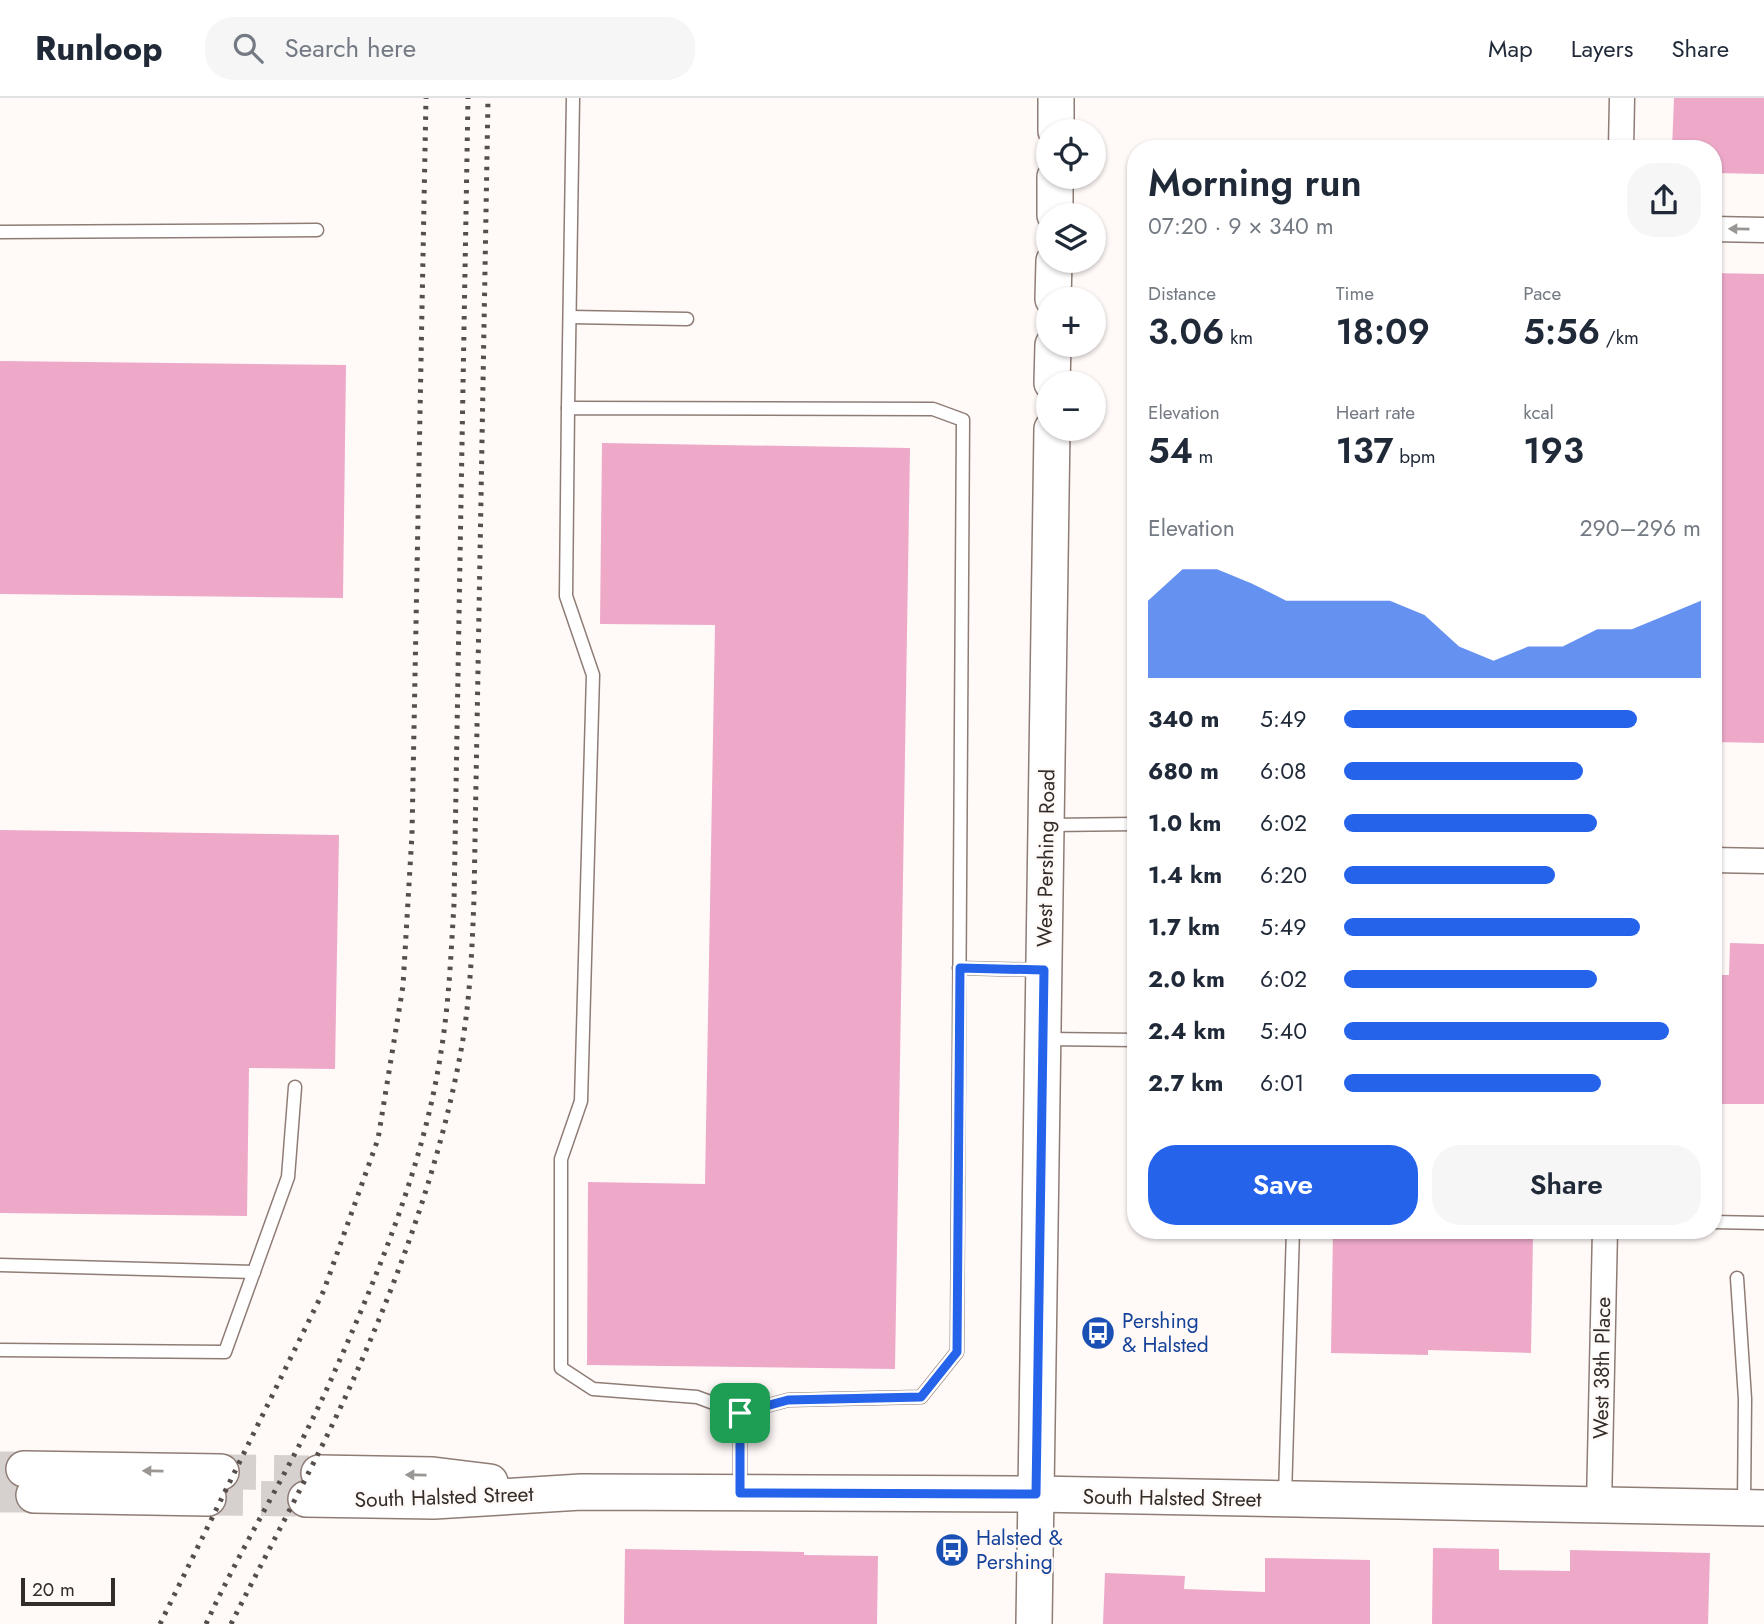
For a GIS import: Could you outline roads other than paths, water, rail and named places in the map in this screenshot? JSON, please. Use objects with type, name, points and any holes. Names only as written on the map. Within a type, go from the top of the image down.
[{"type":"main road","points":[[1056,98],[1056,119]]},
{"type":"main road","name":"West Pershing Road","points":[[1034,1624],[1052,441]]},
{"type":"main road","points":[[29,1482],[215,1485]]},
{"type":"main road","name":"South Halsted Street","points":[[313,1486],[433,1501],[581,1492],[1036,1494],[1754,1508]]},
{"type":"street","points":[[1621,140],[1622,98]]},
{"type":"street","points":[[1722,229],[1764,230]]},
{"type":"street","points":[[1722,860],[1764,861]]},
{"type":"street","name":"West 38th Place","points":[[1599,1505],[1605,1239]]},
{"type":"lane","points":[[568,408],[933,409],[963,420],[957,1352],[921,1397],[788,1400],[740,1413],[697,1397],[593,1389],[561,1368],[561,1159],[581,1101],[593,675],[566,596],[568,408],[573,98]]},
{"type":"lane","points":[[0,232],[317,230]]},
{"type":"lane","points":[[570,317],[687,319]]},
{"type":"lane","points":[[1046,825],[1127,824]]},
{"type":"lane","points":[[960,968],[1044,970]]},
{"type":"lane","points":[[1043,1039],[1127,1040]]},
{"type":"lane","points":[[0,1350],[225,1352],[288,1177],[295,1087]]},
{"type":"lane","points":[[1722,1222],[1764,1223]]},
{"type":"lane","points":[[1285,1500],[1293,1239]]},
{"type":"lane","points":[[0,1265],[254,1272]]},
{"type":"lane","points":[[1737,1278],[1754,1508]]},
{"type":"lane","points":[[740,1413],[740,1493]]},
{"type":"tunnel","points":[[0,1469],[24,1469]]},
{"type":"tunnel","points":[[221,1472],[319,1473]]},
{"type":"tunnel","points":[[0,1495],[34,1495]]},
{"type":"tunnel","points":[[208,1498],[306,1499]]},
{"type":"railway","points":[[160,1624],[324,1290],[378,1139],[403,986],[412,834],[426,98]]},
{"type":"railway","points":[[206,1624],[311,1422],[361,1310],[395,1226],[409,1183],[433,1096],[441,1052],[448,997],[454,904],[468,98]]},
{"type":"railway","points":[[231,1624],[325,1440],[387,1299],[416,1220],[441,1139],[463,1036],[470,977],[474,898],[488,98]]},
{"type":"place","name":"Pershing & Halsted","points":[[1098,1333]]},
{"type":"place","name":"Halsted & Pershing","points":[[952,1550]]}]
